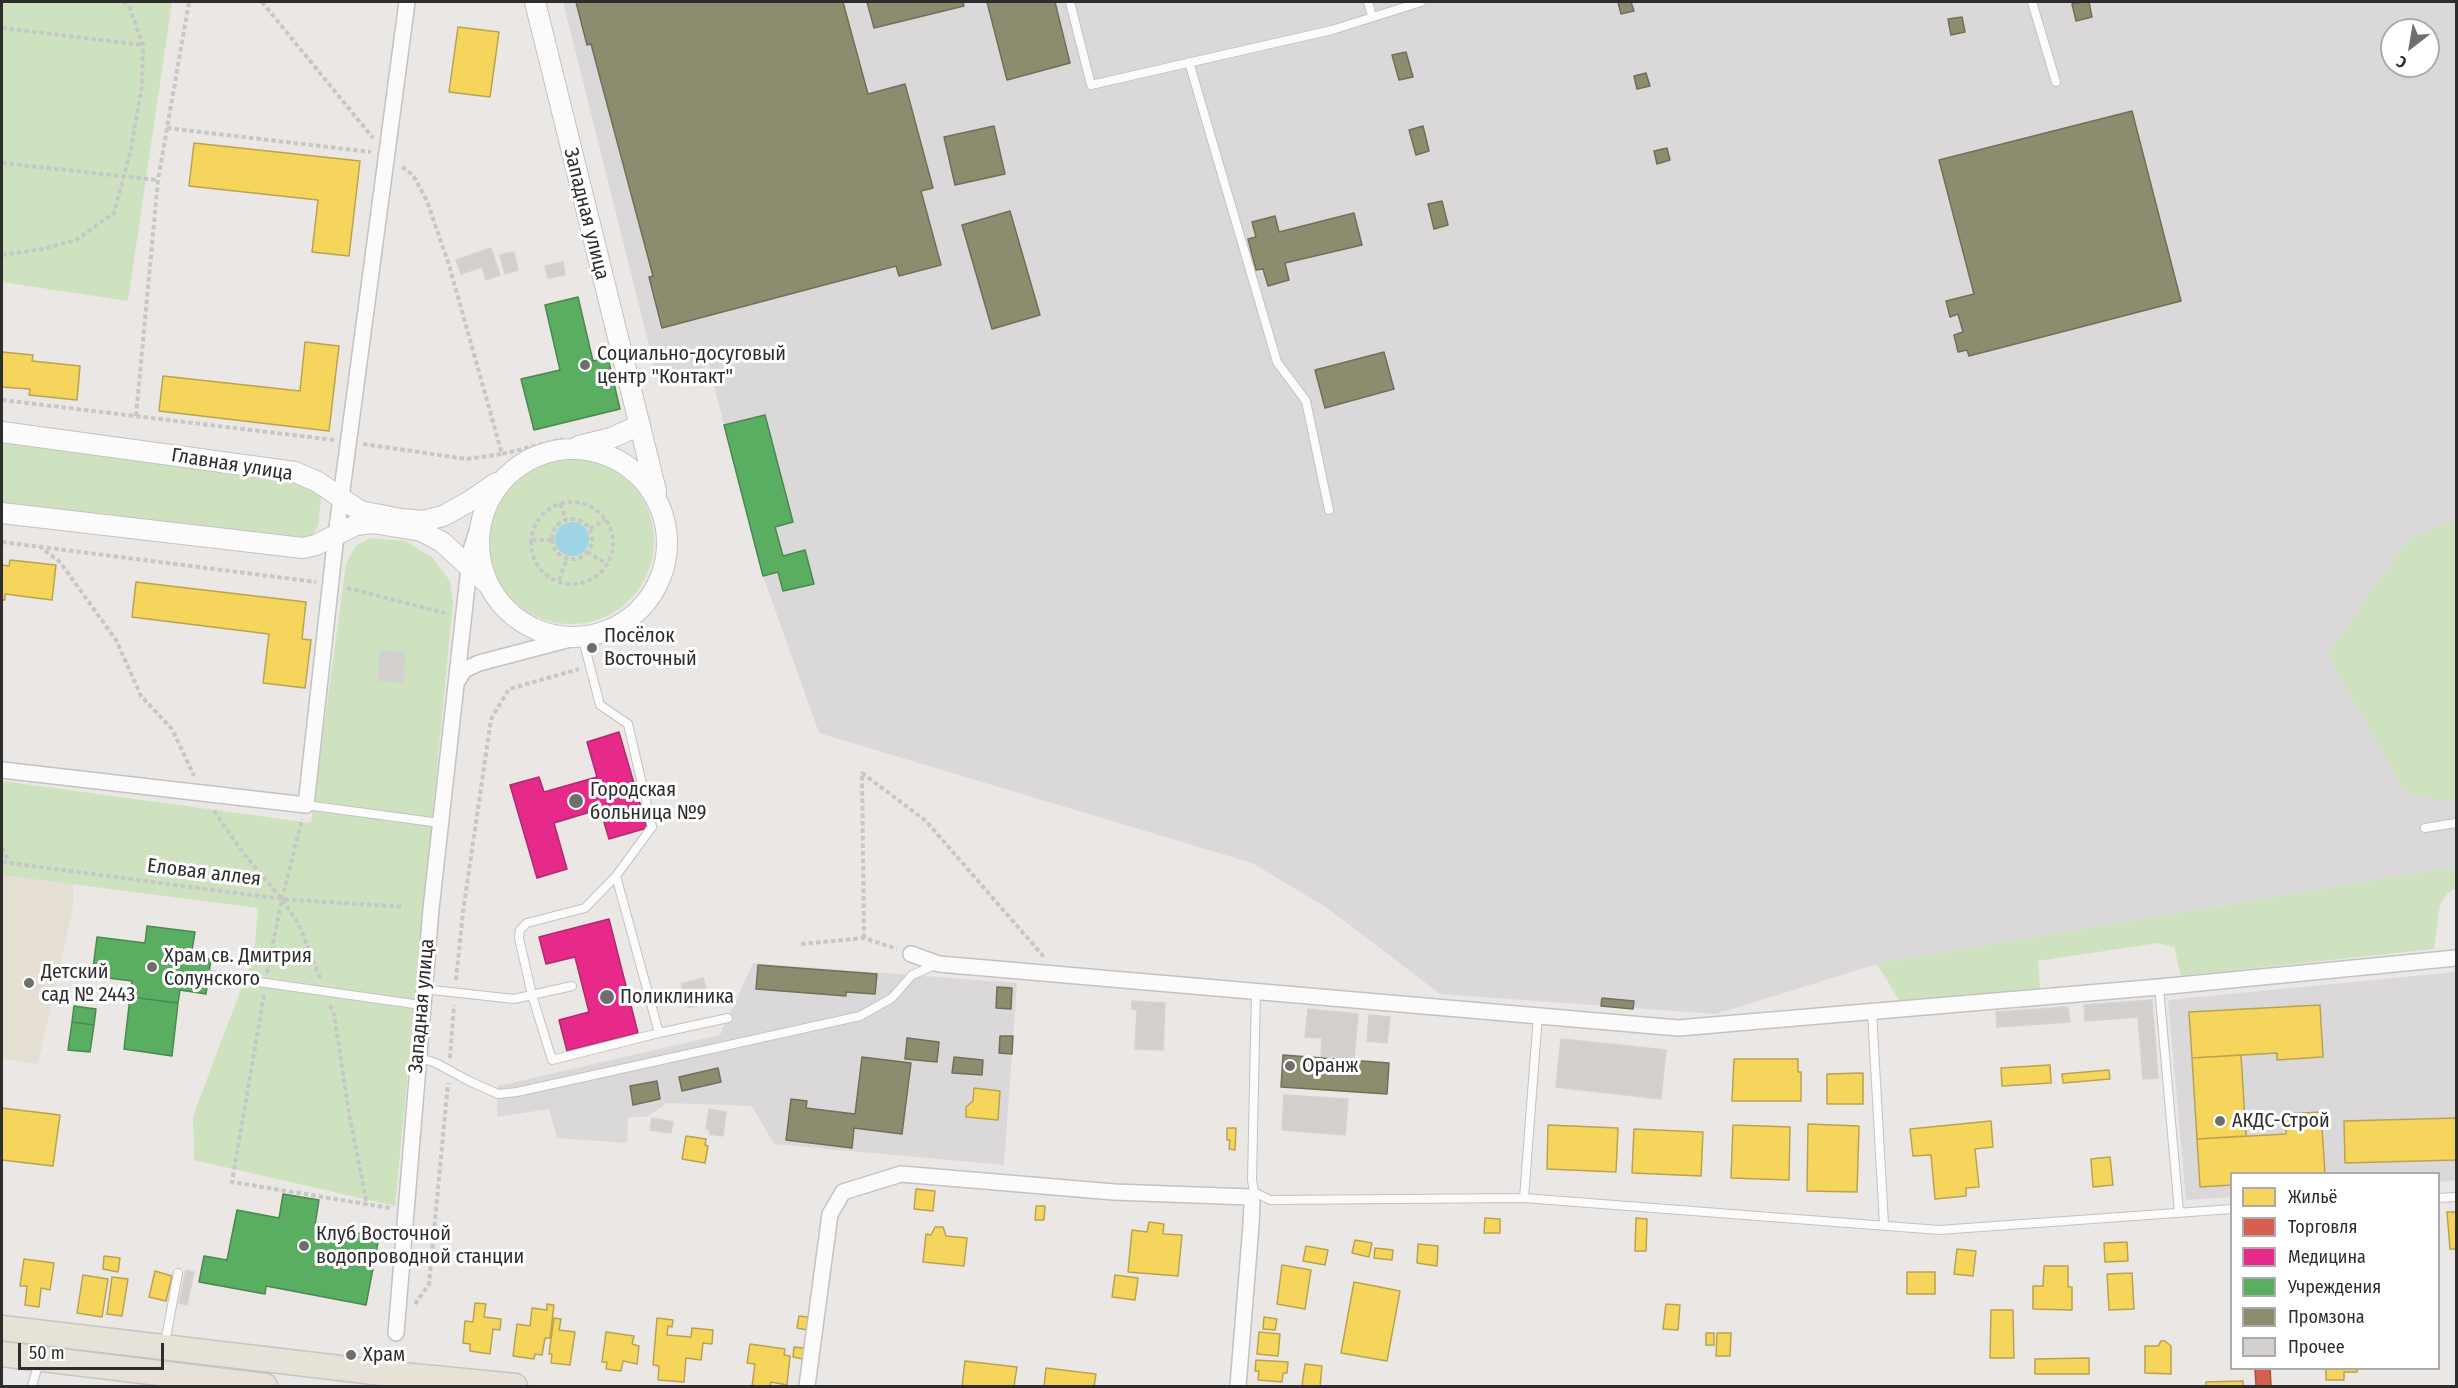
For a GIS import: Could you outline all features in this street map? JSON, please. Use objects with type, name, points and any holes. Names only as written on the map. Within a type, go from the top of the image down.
[{"type":"main road","points":[[2,1328],[515,1386]]},
{"type":"main road","points":[[2,1354],[161,1380],[265,1386]]},
{"type":"street","points":[[2,770],[306,805],[336,535],[407,2]]},
{"type":"street","name":"Западная улица","points":[[535,2],[638,426],[661,511]]},
{"type":"street","points":[[567,443],[611,438],[638,426]]},
{"type":"street","name":"Главная улица","points":[[2,432],[295,472],[318,482],[360,511],[371,515],[423,521],[443,516],[470,501],[533,458],[567,443]]},
{"type":"street","points":[[458,680],[464,670],[479,663],[603,632],[627,620],[647,601],[660,578],[667,551],[665,524],[648,487],[618,460],[567,443]]},
{"type":"street","points":[[489,585],[479,551],[482,516],[494,492],[511,472]]},
{"type":"street","points":[[2,513],[303,548],[356,525],[373,523],[421,531],[442,542],[489,585],[504,607],[525,624],[550,634],[582,636]]},
{"type":"street","name":"Западная улица","points":[[396,1333],[422,997],[440,823],[469,567],[475,532],[482,516]]},
{"type":"street","points":[[911,954],[939,964],[1678,1028],[2159,987],[2457,958]]},
{"type":"street","points":[[807,1386],[830,1214],[843,1192],[901,1174],[1114,1192],[1250,1197],[1252,1202],[1251,1225],[1238,1386]]},
{"type":"lane","points":[[1070,2],[1091,85],[1332,30],[1421,2]]},
{"type":"lane","points":[[1368,2],[1372,16]]},
{"type":"lane","points":[[2032,2],[2056,82]]},
{"type":"lane","points":[[1189,62],[1277,362],[1306,401],[1329,510]]},
{"type":"lane","points":[[582,636],[600,705],[628,724],[652,828],[616,876],[585,908],[527,923],[522,927],[519,938],[532,995],[552,1060],[728,1018]]},
{"type":"lane","points":[[306,805],[440,823]]},
{"type":"lane","points":[[2425,828],[2457,823]]},
{"type":"lane","points":[[616,876],[659,1033]]},
{"type":"lane","points":[[417,1057],[450,1070],[498,1094],[517,1092],[860,1016],[892,998],[912,975],[924,968],[939,964]]},
{"type":"lane","points":[[209,975],[325,992],[422,997],[455,992],[514,999],[572,986]]},
{"type":"lane","points":[[2159,987],[2179,1212]]},
{"type":"lane","points":[[1256,991],[1254,1192],[1270,1200],[1524,1198],[1939,1230],[2230,1209]]},
{"type":"lane","points":[[1872,1012],[1884,1224]]},
{"type":"lane","points":[[1524,1198],[1538,1015]]},
{"type":"lane","points":[[2440,1198],[2457,1197]]},
{"type":"lane","points":[[164,1348],[178,1273]]},
{"type":"lane","points":[[32,1386],[40,1359]]},
{"type":"path","points":[[2,255],[42,249],[76,240],[114,213],[131,148],[142,85],[143,45],[129,6],[124,2]]},
{"type":"path","points":[[136,416],[158,180],[189,2]]},
{"type":"path","points":[[262,2],[386,154],[412,175],[427,201],[449,265],[502,454]]},
{"type":"path","points":[[2,27],[143,45]]},
{"type":"path","points":[[167,128],[386,154]]},
{"type":"path","points":[[2,163],[158,180]]},
{"type":"path","points":[[2,400],[350,442],[467,459],[567,443]]},
{"type":"path","points":[[573,502],[590,506],[605,519],[613,535],[612,555],[607,564],[598,575],[587,581],[571,584],[551,578],[536,561],[531,547],[533,530],[542,515],[560,504],[573,502]]},
{"type":"path","points":[[560,504],[566,520]]},
{"type":"path","points":[[590,529],[605,519]]},
{"type":"path","points":[[566,520],[579,520],[590,529],[592,540],[587,552],[578,558],[567,558],[558,552],[552,540],[555,529],[566,520]]},
{"type":"path","points":[[532,540],[552,540]]},
{"type":"path","points":[[2,542],[330,584],[445,613]]},
{"type":"path","points":[[39,546],[60,562],[116,640],[141,696],[172,729],[217,815],[244,854],[282,899],[299,925],[334,1014],[349,1113],[367,1205]]},
{"type":"path","points":[[587,552],[607,564]]},
{"type":"path","points":[[559,580],[567,558]]},
{"type":"path","points":[[396,1333],[429,1284],[463,912],[491,719],[509,689],[590,666]]},
{"type":"path","points":[[864,938],[862,773],[926,820],[1059,974]]},
{"type":"path","points":[[306,805],[282,899],[265,983],[232,1182],[405,1210]]},
{"type":"path","points":[[2,848],[9,863]]},
{"type":"path","name":"Еловая аллея","points":[[2,862],[282,899],[404,907]]},
{"type":"path","points":[[801,944],[864,938],[911,954]]},
{"type":"shaded area","points":[[563,2],[2456,2],[2456,866],[1877,964],[1716,1014],[1440,994],[1326,907],[1252,863],[819,733],[763,576],[709,366],[658,381]]},
{"type":"shaded area","name":"Детский сад № 2443","points":[[2,875],[73,884],[73,907],[38,1064],[2,1059]]},
{"type":"shaded area","points":[[753,963],[1017,983],[1004,1165],[774,1144],[752,1106],[667,1103],[647,1117],[628,1117],[627,1143],[557,1138],[549,1109],[497,1117],[498,1086],[720,1035]]},
{"type":"shaded area","points":[[2456,972],[2456,1180],[2440,1182],[2440,1172],[2230,1172],[2230,1197],[2186,1200],[2168,1000]]},
{"type":"green space","points":[[2,2],[172,2],[128,301],[2,282]]},
{"type":"green space","points":[[2,443],[307,482],[316,488],[321,498],[318,525],[312,536],[300,540],[2,503]]},
{"type":"green space","points":[[571,458],[603,464],[630,482],[648,509],[654,541],[648,573],[630,600],[603,618],[571,624],[539,618],[512,600],[494,573],[488,541],[494,509],[512,482],[539,464]]},
{"type":"green space","points":[[2456,520],[2456,802],[2406,794],[2328,654],[2409,539]]},
{"type":"green space","points":[[370,538],[405,541],[433,558],[450,581],[453,602],[395,1206],[194,1160],[193,1116],[254,955],[258,908],[2,875],[2,781],[311,823],[346,564],[356,546]]},
{"type":"green space","points":[[2456,866],[2456,888],[2448,893],[2440,905],[2434,949],[2181,976],[2174,947],[2158,943],[2038,961],[2040,988],[1900,1002],[1877,964]]},
{"type":"water","points":[[572,522],[584,527],[589,539],[584,551],[572,556],[560,551],[555,539],[560,527]]},
{"type":"building: Жильё","points":[[458,27],[499,32],[490,97],[449,92]]},
{"type":"building: Жильё","points":[[194,143],[360,161],[349,256],[312,252],[318,200],[189,186]]},
{"type":"building: Жильё","points":[[305,342],[339,346],[329,431],[159,411],[163,376],[300,391]]},
{"type":"building: Жильё","points":[[2,352],[33,355],[32,361],[80,366],[77,400],[29,395],[30,389],[2,387]]},
{"type":"building: Жильё","points":[[10,560],[56,565],[52,600],[5,594],[5,600],[2,600],[2,565],[9,566]]},
{"type":"building: Жильё","points":[[136,582],[306,602],[302,639],[311,640],[305,688],[263,683],[269,634],[132,617]]},
{"type":"building: Жильё","points":[[2320,1005],[2323,1057],[2277,1060],[2277,1053],[2192,1058],[2189,1012]]},
{"type":"building: Жильё","points":[[2241,1055],[2246,1136],[2197,1139],[2192,1058]]},
{"type":"building: Жильё","points":[[1734,1059],[1798,1059],[1798,1072],[1801,1072],[1801,1101],[1732,1101]]},
{"type":"building: Жильё","points":[[2050,1065],[2051,1083],[2002,1086],[2001,1068]]},
{"type":"building: Жильё","points":[[2109,1070],[2110,1079],[2063,1083],[2062,1074]]},
{"type":"building: Жильё","points":[[1863,1073],[1863,1104],[1827,1104],[1827,1074]]},
{"type":"building: Жильё","points":[[974,1088],[1000,1091],[998,1120],[966,1117],[966,1107],[973,1101]]},
{"type":"building: Жильё","points":[[2,1108],[60,1115],[53,1166],[2,1160]]},
{"type":"building: Жильё","points":[[2321,1112],[2325,1172],[2230,1172],[2230,1185],[2200,1187],[2197,1139],[2286,1134],[2285,1114]]},
{"type":"building: Жильё","points":[[2456,1118],[2456,1160],[2345,1163],[2344,1121]]},
{"type":"building: Жильё","points":[[1991,1121],[1993,1147],[1975,1149],[1979,1187],[1966,1188],[1966,1196],[1935,1199],[1931,1155],[1913,1156],[1910,1129]]},
{"type":"building: Жильё","points":[[1808,1124],[1859,1126],[1857,1192],[1807,1191]]},
{"type":"building: Жильё","points":[[1548,1125],[1618,1128],[1616,1172],[1547,1169]]},
{"type":"building: Жильё","points":[[1733,1125],[1790,1127],[1789,1180],[1731,1178]]},
{"type":"building: Жильё","points":[[1227,1128],[1236,1128],[1235,1150],[1229,1149],[1230,1140],[1227,1140]]},
{"type":"building: Жильё","points":[[1634,1129],[1703,1132],[1701,1176],[1632,1173]]},
{"type":"building: Жильё","points":[[686,1136],[706,1139],[705,1145],[708,1146],[705,1163],[682,1159]]},
{"type":"building: Жильё","points":[[2110,1157],[2113,1185],[2093,1187],[2091,1159]]},
{"type":"building: Жильё","points":[[916,1189],[935,1191],[933,1211],[914,1209]]},
{"type":"building: Жильё","points":[[1036,1206],[1045,1206],[1044,1220],[1035,1220]]},
{"type":"building: Жильё","points":[[2447,1212],[2456,1212],[2456,1249],[2450,1249]]},
{"type":"building: Жильё","points":[[1485,1218],[1500,1219],[1500,1233],[1484,1233]]},
{"type":"building: Жильё","points":[[1636,1218],[1647,1219],[1646,1251],[1635,1251]]},
{"type":"building: Жильё","points":[[1149,1222],[1164,1224],[1163,1234],[1182,1235],[1178,1276],[1128,1272],[1132,1230],[1147,1232]]},
{"type":"building: Жильё","points":[[935,1227],[943,1227],[946,1236],[967,1238],[964,1266],[923,1262],[926,1234],[931,1235]]},
{"type":"building: Жильё","points":[[1355,1240],[1372,1243],[1369,1257],[1352,1253]]},
{"type":"building: Жильё","points":[[2127,1242],[2128,1261],[2105,1262],[2104,1243]]},
{"type":"building: Жильё","points":[[1418,1244],[1438,1246],[1437,1266],[1417,1263]]},
{"type":"building: Жильё","points":[[1306,1246],[1328,1250],[1325,1265],[1303,1261]]},
{"type":"building: Жильё","points":[[1375,1248],[1393,1250],[1392,1260],[1374,1258]]},
{"type":"building: Жильё","points":[[1957,1249],[1976,1251],[1973,1276],[1954,1274]]},
{"type":"building: Жильё","points":[[104,1256],[120,1258],[118,1272],[103,1269]]},
{"type":"building: Жильё","points":[[24,1259],[54,1263],[50,1290],[41,1288],[39,1307],[25,1305],[27,1286],[20,1286]]},
{"type":"building: Жильё","points":[[1282,1265],[1311,1270],[1305,1309],[1277,1304]]},
{"type":"building: Жильё","points":[[2044,1266],[2068,1266],[2068,1287],[2072,1287],[2072,1310],[2033,1309],[2033,1286],[2043,1286]]},
{"type":"building: Жильё","points":[[155,1271],[172,1276],[166,1301],[149,1297]]},
{"type":"building: Жильё","points":[[1907,1272],[1935,1272],[1935,1294],[1907,1294]]},
{"type":"building: Жильё","points":[[2132,1273],[2134,1309],[2109,1310],[2107,1274]]},
{"type":"building: Жильё","points":[[83,1275],[108,1279],[102,1317],[77,1313]]},
{"type":"building: Жильё","points":[[1115,1275],[1138,1278],[1135,1300],[1112,1297]]},
{"type":"building: Жильё","points":[[112,1277],[128,1279],[122,1316],[107,1314]]},
{"type":"building: Жильё","points":[[1354,1282],[1400,1291],[1387,1361],[1341,1353]]},
{"type":"building: Жильё","points":[[475,1303],[486,1304],[484,1317],[501,1319],[500,1330],[493,1329],[490,1354],[470,1351],[470,1344],[463,1343],[465,1321],[473,1322]]},
{"type":"building: Жильё","points":[[547,1304],[554,1305],[550,1338],[545,1338],[542,1355],[535,1354],[534,1359],[513,1356],[517,1324],[530,1326],[532,1308],[547,1310]]},
{"type":"building: Жильё","points":[[1666,1304],[1680,1305],[1678,1330],[1663,1329]]},
{"type":"building: Жильё","points":[[1991,1310],[2013,1310],[2014,1358],[1990,1358]]},
{"type":"building: Жильё","points":[[799,1316],[808,1317],[807,1330],[797,1328]]},
{"type":"building: Жильё","points":[[1264,1317],[1277,1319],[1275,1330],[1263,1329]]},
{"type":"building: Жильё","points":[[554,1318],[561,1319],[559,1330],[575,1332],[570,1365],[551,1363],[552,1354],[549,1354]]},
{"type":"building: Жильё","points":[[657,1318],[673,1320],[672,1327],[668,1326],[667,1335],[691,1337],[692,1328],[713,1330],[712,1344],[703,1343],[701,1360],[686,1358],[684,1382],[658,1380],[659,1366],[653,1365]]},
{"type":"building: Жильё","points":[[606,1332],[634,1336],[632,1344],[639,1346],[637,1364],[623,1361],[621,1371],[606,1369],[607,1362],[602,1362]]},
{"type":"building: Жильё","points":[[1259,1332],[1280,1334],[1278,1356],[1257,1354]]},
{"type":"building: Жильё","points":[[1706,1333],[1714,1333],[1714,1345],[1706,1345]]},
{"type":"building: Жильё","points":[[1717,1333],[1731,1333],[1730,1356],[1716,1356]]},
{"type":"building: Жильё","points":[[2161,1341],[2171,1346],[2171,1374],[2145,1373],[2145,1346],[2158,1346]]},
{"type":"building: Жильё","points":[[750,1344],[785,1349],[784,1355],[790,1356],[787,1385],[771,1382],[770,1386],[752,1386],[755,1364],[747,1363]]},
{"type":"building: Жильё","points":[[794,1347],[804,1348],[803,1359],[793,1357]]},
{"type":"building: Жильё","points":[[2089,1358],[2089,1374],[2035,1374],[2035,1359]]},
{"type":"building: Жильё","points":[[1256,1360],[1288,1362],[1287,1373],[1283,1373],[1282,1382],[1258,1380],[1259,1371],[1255,1371]]},
{"type":"building: Жильё","points":[[965,1361],[1017,1367],[1014,1386],[962,1386]]},
{"type":"building: Жильё","points":[[1305,1364],[1322,1366],[1320,1386],[1302,1386]]},
{"type":"building: Жильё","points":[[1046,1368],[1096,1374],[1094,1386],[1044,1386]]},
{"type":"building: Жильё","points":[[2326,1370],[2357,1370],[2357,1372],[2344,1372],[2344,1380],[2326,1380]]},
{"type":"building: Жильё","points":[[2243,1381],[2243,1386],[2206,1386],[2206,1382]]},
{"type":"building: Торговля","points":[[2255,1370],[2270,1370],[2271,1386],[2256,1386]]},
{"type":"building: Медицина","name":"Городская больница №9","points":[[619,732],[647,828],[609,839],[600,809],[554,823],[567,869],[537,878],[510,785],[539,777],[544,792],[597,777],[587,742]]},
{"type":"building: Медицина","name":"Поликлиника","points":[[609,919],[638,1033],[567,1051],[559,1020],[589,1012],[575,957],[546,964],[539,937]]},
{"type":"building: Учреждения","name":"Социально-досуговый центр \"Контакт\"","points":[[578,297],[593,361],[608,358],[620,409],[534,430],[521,379],[560,370],[545,305]]},
{"type":"building: Учреждения","points":[[765,415],[793,522],[775,527],[783,556],[805,550],[814,584],[783,591],[778,572],[763,576],[724,425]]},
{"type":"building: Учреждения","name":"Храм св. Дмитрия Солунского","points":[[147,926],[195,932],[191,957],[211,959],[206,994],[180,990],[178,1003],[130,997],[132,981],[92,976],[97,937],[145,943]]},
{"type":"building: Учреждения","points":[[130,997],[178,1003],[172,1056],[124,1049]]},
{"type":"building: Учреждения","points":[[74,1006],[96,1009],[94,1025],[72,1022]]},
{"type":"building: Учреждения","points":[[72,1022],[94,1025],[90,1052],[68,1050]]},
{"type":"building: Учреждения","name":"Клуб Восточной водопроводной станции","points":[[283,1194],[319,1200],[315,1225],[379,1237],[366,1305],[266,1286],[265,1294],[199,1282],[204,1256],[227,1260],[237,1210],[279,1218]]},
{"type":"building: Промзона","points":[[576,2],[843,2],[868,94],[905,84],[933,188],[921,191],[941,265],[899,276],[896,266],[662,328],[649,277],[653,276],[591,44],[587,45]]},
{"type":"building: Промзона","points":[[867,2],[963,2],[964,6],[874,28]]},
{"type":"building: Промзона","points":[[987,2],[1055,2],[1070,63],[1007,80]]},
{"type":"building: Промзона","points":[[1618,2],[1631,2],[1634,11],[1621,14]]},
{"type":"building: Промзона","points":[[2089,2],[2092,17],[2076,21],[2072,4]]},
{"type":"building: Промзона","points":[[1962,17],[1965,32],[1951,35],[1948,19]]},
{"type":"building: Промзона","points":[[1406,52],[1413,77],[1399,80],[1392,55]]},
{"type":"building: Промзона","points":[[1646,73],[1650,86],[1637,89],[1634,76]]},
{"type":"building: Промзона","points":[[2132,111],[2181,301],[1969,356],[1967,350],[1958,352],[1954,335],[1963,332],[1958,314],[1950,317],[1946,301],[1974,294],[1939,160]]},
{"type":"building: Промзона","points":[[994,126],[1005,174],[955,185],[944,137]]},
{"type":"building: Промзона","points":[[1423,126],[1429,151],[1416,155],[1409,130]]},
{"type":"building: Промзона","points":[[1667,148],[1670,160],[1657,164],[1654,151]]},
{"type":"building: Промзона","points":[[1442,201],[1448,225],[1434,229],[1428,204]]},
{"type":"building: Промзона","points":[[1010,211],[1040,315],[992,329],[962,225]]},
{"type":"building: Промзона","points":[[1354,213],[1362,245],[1285,263],[1289,280],[1268,286],[1263,269],[1256,270],[1248,239],[1256,237],[1252,222],[1275,216],[1279,232]]},
{"type":"building: Промзона","points":[[1384,352],[1394,389],[1325,408],[1315,370]]},
{"type":"building: Промзона","points":[[758,965],[877,974],[875,994],[846,992],[846,996],[756,989]]},
{"type":"building: Промзона","points":[[997,987],[1012,988],[1011,1009],[996,1008]]},
{"type":"building: Промзона","points":[[1602,998],[1634,1001],[1633,1009],[1601,1006]]},
{"type":"building: Промзона","points":[[1000,1036],[1013,1036],[1012,1054],[999,1053]]},
{"type":"building: Промзона","points":[[907,1038],[939,1042],[937,1062],[905,1059]]},
{"type":"building: Промзона","points":[[1283,1055],[1389,1063],[1387,1094],[1281,1087]]},
{"type":"building: Промзона","points":[[862,1057],[911,1063],[902,1134],[854,1128],[852,1148],[786,1140],[791,1099],[807,1101],[806,1108],[855,1114]]},
{"type":"building: Промзона","points":[[954,1057],[983,1060],[982,1075],[952,1073]]},
{"type":"building: Промзона","points":[[718,1068],[721,1082],[682,1091],[679,1077]]},
{"type":"building: Промзона","points":[[657,1081],[660,1099],[633,1105],[630,1086]]},
{"type":"building: Прочее","points":[[491,248],[500,275],[486,280],[482,267],[461,274],[456,260]]},
{"type":"building: Прочее","points":[[514,252],[518,270],[505,274],[500,255]]},
{"type":"building: Прочее","points":[[563,262],[565,275],[548,278],[545,266]]},
{"type":"building: Прочее","points":[[380,651],[405,652],[403,682],[379,681]]},
{"type":"building: Прочее","points":[[703,978],[710,1002],[688,1008],[681,984]]},
{"type":"building: Прочее","points":[[2152,1000],[2158,1078],[2143,1079],[2138,1017],[2085,1021],[2084,1005]]},
{"type":"building: Прочее","points":[[1132,1001],[1165,1003],[1163,1050],[1135,1049],[1137,1010],[1132,1009]]},
{"type":"building: Прочее","points":[[2068,1007],[2070,1022],[1997,1027],[1996,1012]]},
{"type":"building: Прочее","points":[[1308,1009],[1358,1014],[1354,1059],[1321,1056],[1322,1038],[1305,1037]]},
{"type":"building: Прочее","points":[[1369,1015],[1390,1017],[1387,1043],[1367,1041]]},
{"type":"building: Прочее","points":[[1561,1039],[1666,1050],[1661,1099],[1556,1087]]},
{"type":"building: Прочее","points":[[1284,1095],[1348,1099],[1345,1135],[1282,1130]]},
{"type":"building: Прочее","points":[[709,1109],[726,1112],[723,1136],[709,1134],[710,1129],[706,1129]]},
{"type":"building: Прочее","points":[[652,1118],[673,1122],[671,1133],[650,1130]]},
{"type":"building: Прочее","points":[[186,1270],[194,1272],[187,1305],[179,1303]]},
{"type":"place","name":"Социально-досуговый центр \"Контакт\"","points":[[585,365]]},
{"type":"place","name":"Посёлок Восточный","points":[[592,648]]},
{"type":"place","name":"Городская больница №9","points":[[576,801]]},
{"type":"place","name":"Храм св. Дмитрия Солунского","points":[[152,967]]},
{"type":"place","name":"Детский сад № 2443","points":[[29,983]]},
{"type":"place","name":"Поликлиника","points":[[607,997]]},
{"type":"place","name":"Оранж","points":[[1290,1066]]},
{"type":"place","name":"АКДС-Строй","points":[[2220,1121]]},
{"type":"place","name":"Клуб Восточной водопроводной станции","points":[[304,1246]]},
{"type":"place","name":"Храм","points":[[351,1355]]}]
